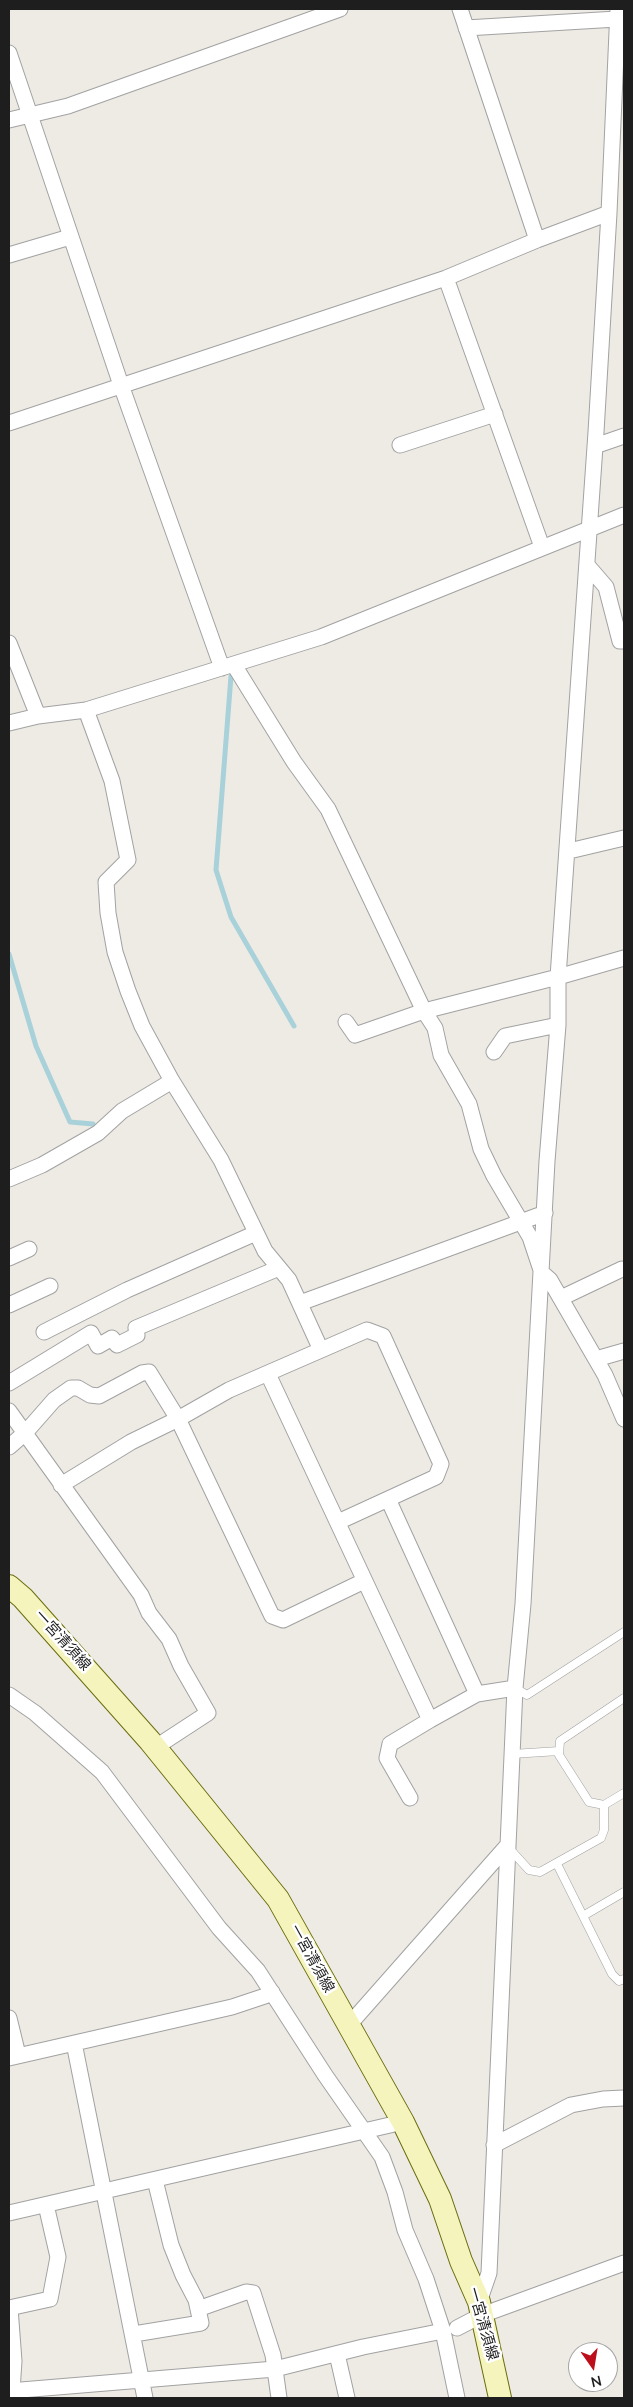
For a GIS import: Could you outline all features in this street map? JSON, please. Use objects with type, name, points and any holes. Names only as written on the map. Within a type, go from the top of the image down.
[{"type":"main road","name":"一宮清須線","points":[[9,1586],[23,1598],[156,1747],[278,1899],[348,2026],[404,2122],[440,2199],[461,2261],[481,2309],[500,2398]]},
{"type":"street","points":[[9,120],[68,106],[340,9]]},
{"type":"street","points":[[460,9],[538,240]]},
{"type":"street","points":[[466,28],[618,14],[617,172],[609,214],[569,850],[558,978],[558,1025],[545,1213],[523,1604],[515,1688],[489,2273],[481,2309]]},
{"type":"street","points":[[9,53],[121,386],[228,667],[328,809],[424,1011],[435,1028],[441,1055],[469,1104],[481,1149],[530,1238],[542,1273],[550,1280],[596,1359],[624,1419]]},
{"type":"street","points":[[9,423],[446,278],[538,240],[609,214]]},
{"type":"street","points":[[9,255],[70,237]]},
{"type":"street","points":[[446,278],[542,547]]},
{"type":"street","points":[[400,445],[495,414]]},
{"type":"street","points":[[595,446],[624,436]]},
{"type":"street","points":[[9,723],[38,716],[86,710],[321,637],[624,514]]},
{"type":"street","points":[[586,565],[606,587],[620,641],[624,641]]},
{"type":"street","points":[[9,643],[38,716]]},
{"type":"street","points":[[86,710],[112,781],[128,860],[106,882],[108,913],[115,952],[142,1026],[172,1081],[221,1160],[265,1252],[289,1280],[321,1350]]},
{"type":"street","points":[[569,850],[624,838]]},
{"type":"street","points":[[346,1022],[355,1036],[424,1011],[558,978],[624,958]]},
{"type":"street","points":[[494,1052],[505,1036],[558,1025]]},
{"type":"street","points":[[9,1179],[42,1164],[98,1133],[122,1111],[172,1081]]},
{"type":"street","points":[[300,1303],[545,1213]]},
{"type":"street","points":[[44,1332],[144,1282],[256,1233]]},
{"type":"street","points":[[9,1258],[29,1249]]},
{"type":"street","points":[[9,1383],[90,1332],[98,1346],[112,1338],[117,1344],[137,1335],[136,1328],[278,1268]]},
{"type":"street","points":[[560,1298],[622,1269]]},
{"type":"street","points":[[9,1304],[50,1286]]},
{"type":"street","points":[[61,1485],[131,1442],[230,1390],[367,1330],[383,1336],[441,1464],[436,1477],[338,1522]]},
{"type":"street","points":[[596,1359],[624,1351]]},
{"type":"street","points":[[9,1447],[25,1433],[54,1400],[71,1388],[78,1388],[90,1395],[99,1396],[142,1373],[149,1372],[178,1419],[272,1616],[283,1620],[364,1581]]},
{"type":"street","points":[[268,1374],[430,1720]]},
{"type":"street","points":[[9,1411],[141,1595],[149,1613],[169,1639],[181,1666],[208,1713],[156,1747]]},
{"type":"street","points":[[388,1499],[477,1694]]},
{"type":"street","points":[[410,1798],[387,1758],[390,1744],[477,1694],[515,1688]]},
{"type":"street","points":[[9,1695],[35,1713],[102,1772],[219,1928],[258,1971],[325,2075],[382,2157],[395,2192],[405,2230],[450,2329],[457,2398]]},
{"type":"street","points":[[348,2026],[507,1846]]},
{"type":"street","points":[[9,2018],[14,2056],[232,2007],[272,1992]]},
{"type":"street","points":[[74,2043],[134,2334],[145,2398]]},
{"type":"street","points":[[494,2145],[571,2105],[603,2099],[624,2098]]},
{"type":"street","points":[[9,2214],[404,2122]]},
{"type":"street","points":[[134,2334],[201,2323],[196,2300],[171,2245],[155,2180]]},
{"type":"street","points":[[46,2205],[58,2257],[50,2299],[9,2308],[14,2361],[10,2391],[276,2369],[450,2329],[481,2309],[621,2267]]},
{"type":"street","points":[[198,2309],[246,2292],[253,2293],[273,2355],[280,2398]]},
{"type":"street","points":[[337,2354],[347,2398]]},
{"type":"lane","points":[[515,1688],[527,1695],[624,1632]]},
{"type":"lane","points":[[624,1698],[560,1741],[559,1752],[559,1755],[589,1802],[604,1805],[624,1793]]},
{"type":"lane","points":[[512,1754],[559,1752]]},
{"type":"lane","points":[[507,1846],[529,1870],[540,1872],[601,1838],[604,1830],[604,1805]]},
{"type":"lane","points":[[557,1864],[612,1974],[619,1980],[624,1979]]},
{"type":"lane","points":[[583,1916],[624,1892]]},
{"type":"waterway","points":[[231,676],[216,870],[231,917],[294,1026]]},
{"type":"waterway","points":[[9,954],[36,1046],[70,1122],[93,1124]]}]
